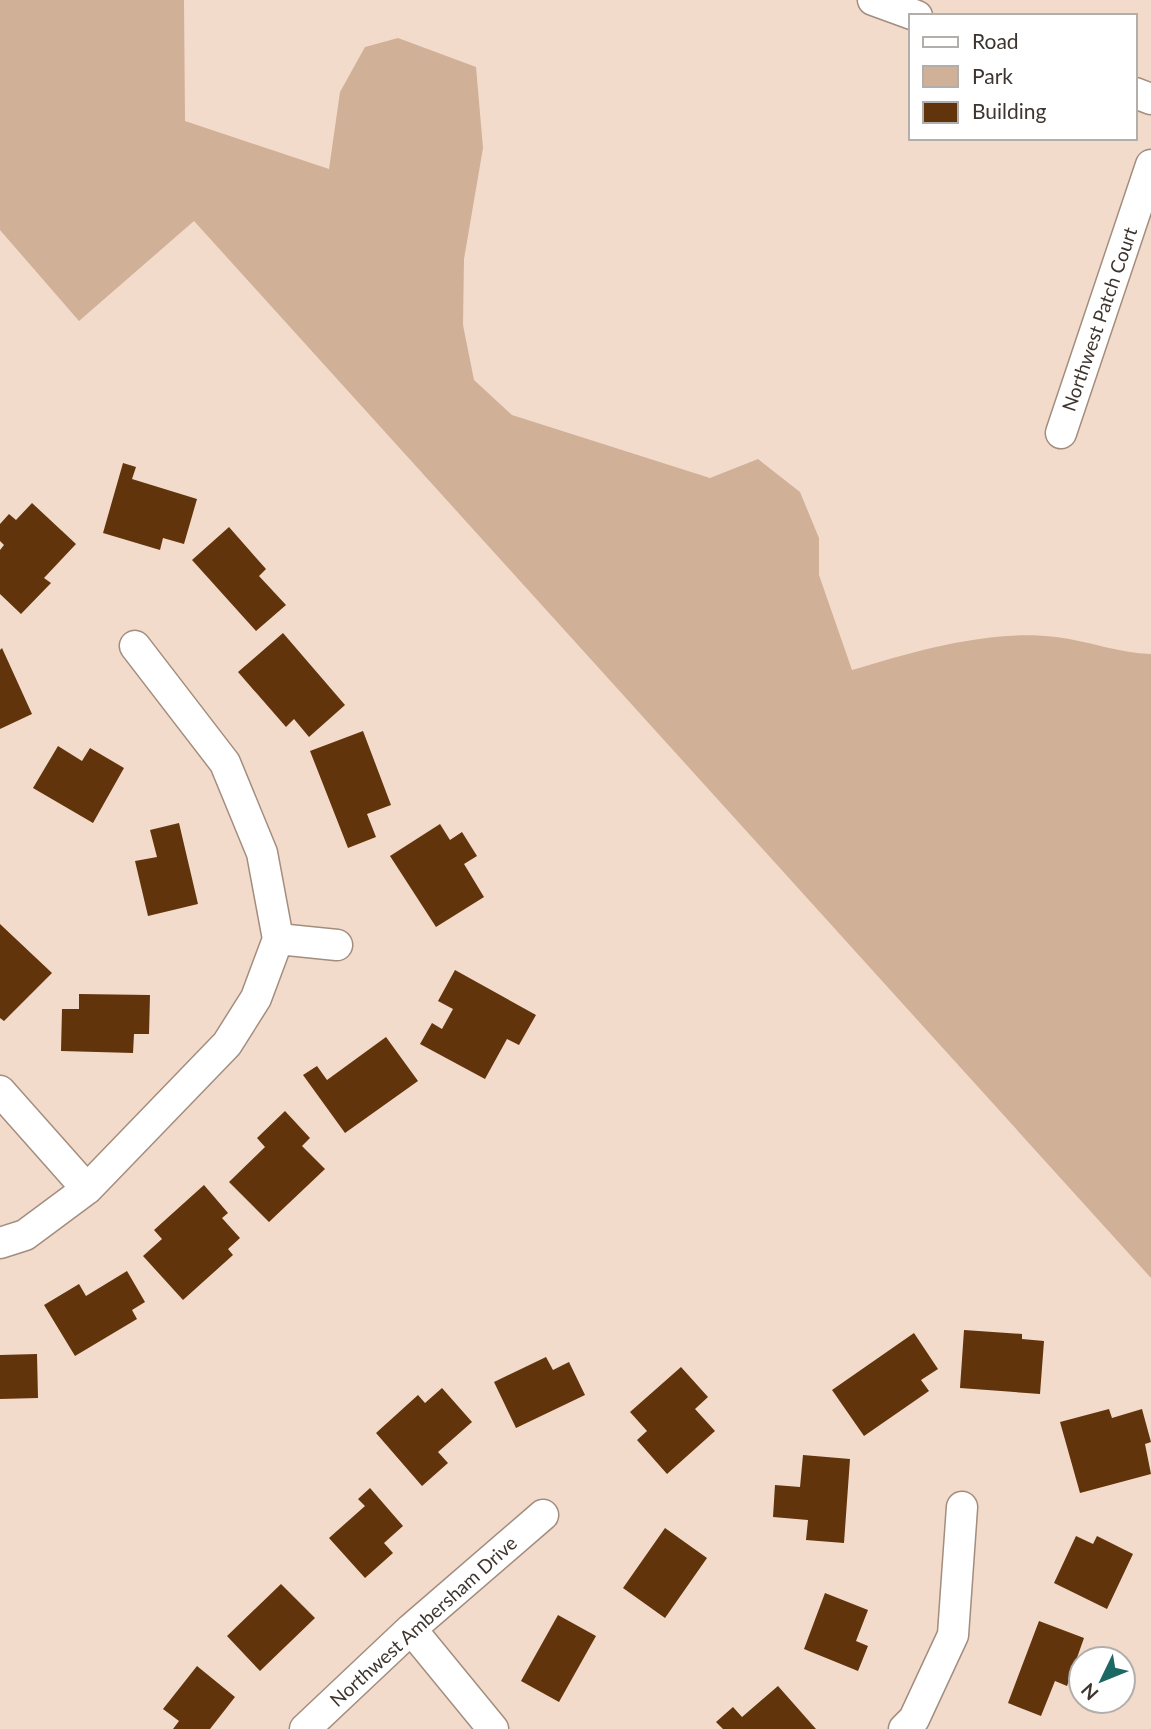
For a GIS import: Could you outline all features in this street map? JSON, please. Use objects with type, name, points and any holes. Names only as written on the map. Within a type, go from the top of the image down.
[{"type":"street","points":[[873,0],[912,14]]},
{"type":"street","name":"Northwest Patch Court","points":[[1061,433],[1151,164]]},
{"type":"street","points":[[0,1243],[25,1235],[87,1189],[227,1044],[256,998],[278,939],[262,853],[225,763],[135,646]]},
{"type":"street","points":[[278,939],[337,945]]},
{"type":"street","points":[[0,1091],[87,1189]]},
{"type":"street","points":[[904,1729],[914,1719],[953,1635],[961,1507]]},
{"type":"street","name":"Northwest Ambersham Drive","points":[[305,1729],[411,1629],[543,1515]]},
{"type":"street","points":[[411,1629],[494,1729]]},
{"type":"green space","points":[[0,0],[184,0],[185,121],[329,169],[340,92],[365,47],[398,38],[476,67],[483,148],[464,259],[463,325],[474,380],[512,415],[710,478],[758,459],[800,492],[819,538],[819,575],[852,670],[953,643],[1005,636],[1056,637],[1151,654],[1151,1278],[194,221],[79,321],[0,230]]},
{"type":"building","points":[[123,463],[136,467],[132,479],[197,499],[184,544],[163,538],[160,550],[103,533]]},
{"type":"building","points":[[32,503],[76,544],[44,578],[51,583],[21,614],[0,594],[0,550],[4,545],[0,541],[0,524],[9,514],[16,520]]},
{"type":"building","points":[[229,527],[266,569],[259,576],[286,605],[256,631],[192,560]]},
{"type":"building","points":[[283,633],[345,705],[309,737],[294,719],[286,727],[238,672]]},
{"type":"building","points":[[2,648],[32,714],[0,729],[0,650]]},
{"type":"building","points":[[363,731],[391,805],[367,814],[376,837],[348,848],[310,751]]},
{"type":"building","points":[[58,746],[82,761],[90,748],[124,768],[93,823],[33,788]]},
{"type":"building","points":[[179,823],[198,904],[148,916],[135,861],[157,857],[150,830]]},
{"type":"building","points":[[440,824],[450,840],[462,832],[477,856],[464,864],[484,897],[436,927],[390,856]]},
{"type":"building","points":[[0,924],[52,973],[4,1021],[0,1018]]},
{"type":"building","points":[[455,970],[536,1015],[519,1045],[507,1039],[485,1079],[420,1044],[432,1023],[442,1029],[453,1009],[438,1001]]},
{"type":"building","points":[[79,994],[150,995],[149,1034],[134,1034],[133,1053],[61,1051],[62,1009],[79,1009]]},
{"type":"building","points":[[386,1037],[418,1081],[345,1133],[303,1075],[317,1066],[327,1080]]},
{"type":"building","points":[[285,1111],[310,1138],[302,1146],[325,1169],[269,1222],[229,1182],[265,1147],[257,1138]]},
{"type":"building","points":[[204,1185],[228,1213],[222,1218],[240,1238],[228,1249],[233,1255],[183,1300],[143,1256],[162,1239],[154,1230]]},
{"type":"building","points":[[127,1271],[145,1302],[132,1310],[137,1319],[75,1356],[44,1305],[79,1284],[86,1296]]},
{"type":"building","points":[[964,1330],[1022,1334],[1022,1339],[1044,1341],[1040,1394],[960,1388]]},
{"type":"building","points":[[914,1333],[938,1369],[921,1380],[929,1391],[864,1436],[832,1390]]},
{"type":"building","points":[[37,1354],[38,1398],[0,1399],[0,1355]]},
{"type":"building","points":[[546,1357],[553,1370],[569,1362],[585,1395],[516,1428],[494,1382]]},
{"type":"building","points":[[681,1367],[708,1397],[695,1409],[715,1431],[667,1474],[637,1440],[647,1431],[630,1412]]},
{"type":"building","points":[[442,1388],[472,1422],[438,1452],[448,1463],[422,1486],[376,1433],[418,1395],[425,1403]]},
{"type":"building","points":[[1109,1409],[1112,1418],[1142,1409],[1151,1442],[1145,1444],[1151,1474],[1080,1493],[1060,1422]]},
{"type":"building","points":[[803,1455],[850,1459],[844,1543],[806,1540],[808,1520],[773,1517],[775,1485],[800,1487]]},
{"type":"building","points":[[370,1488],[403,1526],[384,1543],[393,1553],[365,1578],[329,1538],[365,1506],[358,1499]]},
{"type":"building","points":[[665,1528],[707,1558],[665,1618],[623,1588]]},
{"type":"building","points":[[1076,1536],[1093,1544],[1097,1536],[1133,1554],[1107,1609],[1054,1583]]},
{"type":"building","points":[[281,1584],[315,1618],[260,1671],[227,1636]]},
{"type":"building","points":[[825,1593],[868,1610],[856,1641],[868,1646],[858,1671],[804,1649]]},
{"type":"building","points":[[558,1615],[596,1636],[559,1702],[521,1681]]},
{"type":"building","points":[[1039,1621],[1084,1638],[1082,1645],[1067,1645],[1067,1686],[1055,1681],[1041,1716],[1008,1703]]},
{"type":"building","points":[[197,1666],[235,1697],[210,1729],[173,1729],[179,1721],[163,1709]]},
{"type":"building","points":[[778,1686],[816,1729],[723,1729],[716,1722],[733,1707],[742,1717]]}]
